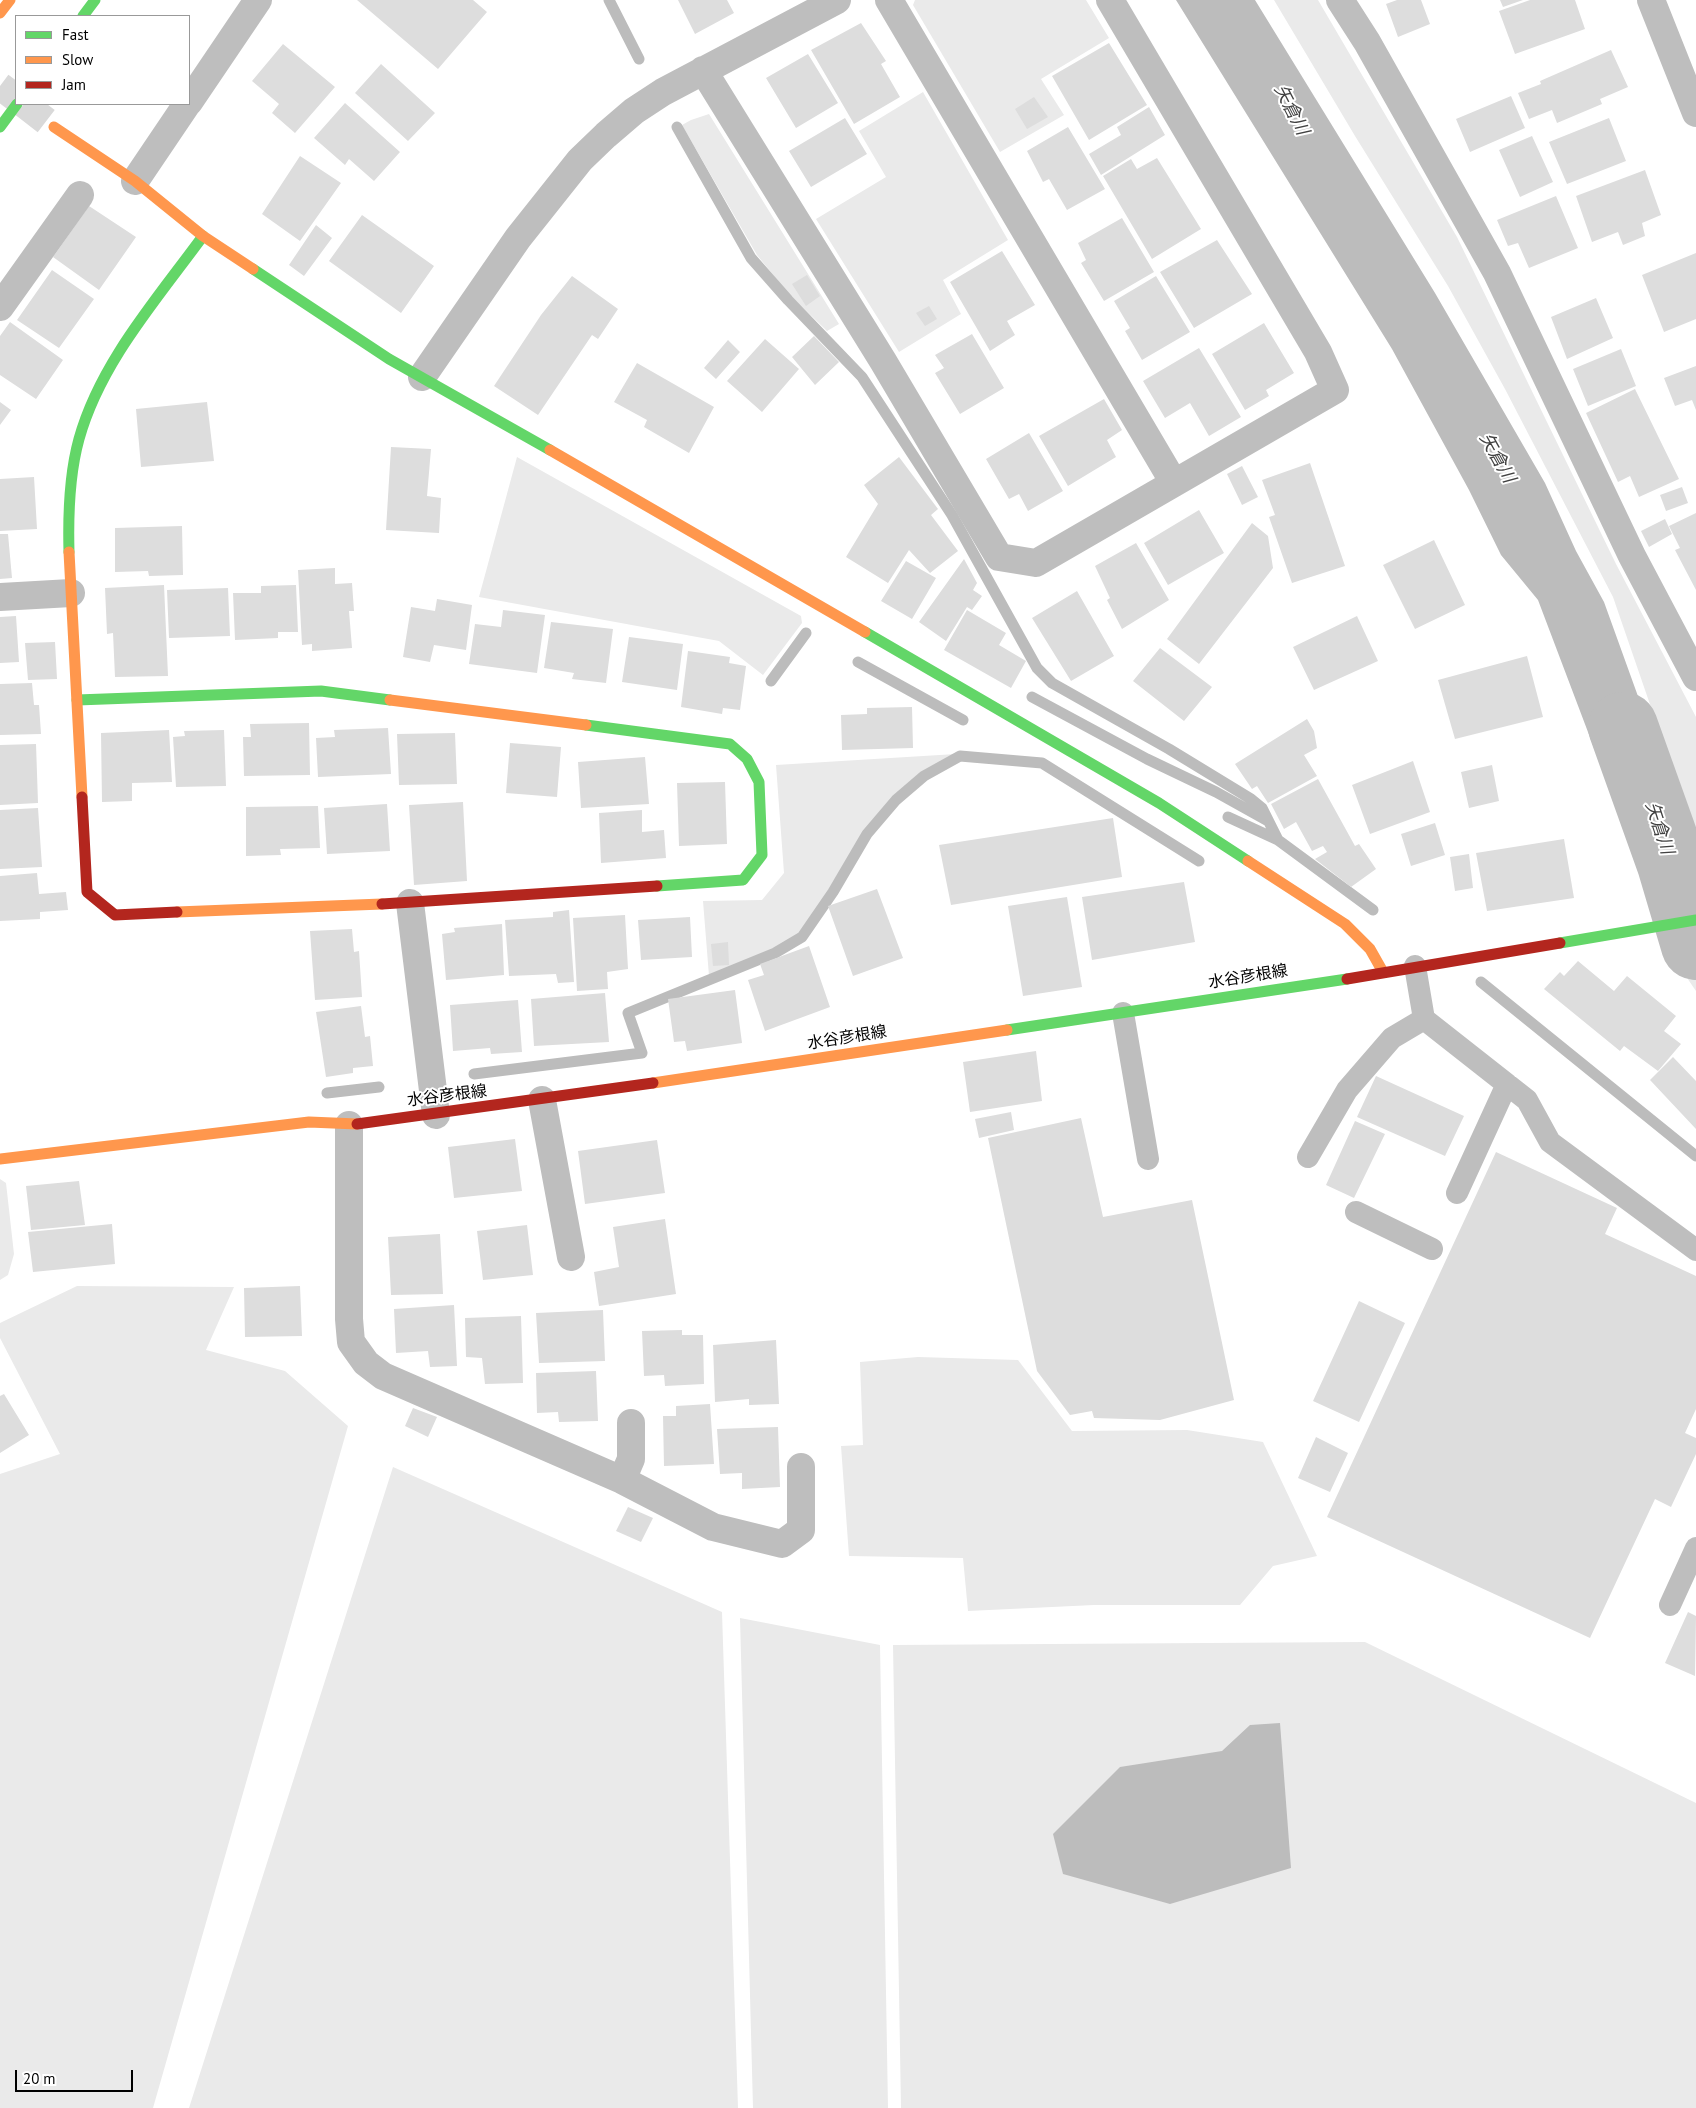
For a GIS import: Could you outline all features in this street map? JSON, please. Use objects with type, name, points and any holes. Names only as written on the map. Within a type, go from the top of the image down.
[{"type":"main road","points":[[0,13],[10,0]]},
{"type":"main road","points":[[84,15],[95,0]]},
{"type":"main road","points":[[0,127],[16,105]]},
{"type":"main road","points":[[54,126],[135,181],[202,236],[389,359],[758,569],[1159,803],[1345,924],[1370,949],[1383,972]]},
{"type":"main road","points":[[77,700],[321,691],[730,744],[748,759],[759,782],[762,856],[743,880],[410,902],[115,915],[87,892],[71,593],[68,507],[72,473],[80,438],[98,393],[119,355],[202,236]]},
{"type":"main road","name":"水谷彦根線","points":[[0,1159],[309,1122],[349,1125],[436,1115],[1123,1013],[1696,920]]},
{"type":"street","points":[[190,100],[258,0]]},
{"type":"street","points":[[422,377],[518,238],[580,160],[634,111],[663,92],[837,0]]},
{"type":"street","points":[[889,0],[1174,483]]},
{"type":"street","points":[[703,70],[883,362],[999,557],[1036,563],[1335,390],[1318,352],[1110,0]]},
{"type":"street","points":[[1340,0],[1367,42],[1497,273],[1632,556],[1696,677]]},
{"type":"street","points":[[1651,0],[1693,97]]},
{"type":"street","points":[[135,181],[187,105]]},
{"type":"street","points":[[0,307],[80,194]]},
{"type":"street","points":[[0,597],[71,593]]},
{"type":"street","points":[[410,902],[436,1115]]},
{"type":"street","points":[[542,1100],[571,1257]]},
{"type":"street","points":[[349,1125],[349,1318],[351,1342],[366,1363],[383,1376],[622,1480],[713,1526],[782,1544],[801,1530],[801,1467]]},
{"type":"street","points":[[622,1480],[631,1459],[631,1423]]},
{"type":"lane","points":[[1415,966],[1424,1019],[1527,1100],[1550,1142],[1696,1250]]},
{"type":"lane","points":[[1123,1013],[1148,1159]]},
{"type":"lane","points":[[1308,1158],[1347,1090],[1392,1038],[1424,1019]]},
{"type":"lane","points":[[1457,1194],[1507,1084]]},
{"type":"lane","points":[[1356,1212],[1432,1250]]},
{"type":"lane","points":[[1670,1605],[1696,1548]]},
{"type":"shaded area","points":[[915,0],[1086,0],[1109,38],[1041,79],[1064,115],[1000,152],[913,5]]},
{"type":"shaded area","points":[[1274,0],[1318,0],[1457,237],[1616,564],[1696,717],[1696,838],[1613,597],[1505,389],[1448,286]]},
{"type":"shaded area","points":[[923,92],[1008,240],[943,280],[961,314],[899,352],[816,219],[886,177],[859,131]]},
{"type":"shaded area","points":[[709,114],[839,324],[827,331],[788,293],[757,255],[682,125]]},
{"type":"shaded area","points":[[517,457],[801,616],[802,623],[763,675],[719,641],[479,597]]},
{"type":"shaded area","points":[[956,754],[920,774],[892,798],[865,833],[802,933],[773,949],[709,976],[703,901],[762,900],[784,873],[776,765]]},
{"type":"shaded area","points":[[1696,973],[1696,991],[1685,975]]},
{"type":"shaded area","points":[[0,1179],[6,1183],[14,1254],[8,1275],[0,1280]]},
{"type":"shaded area","points":[[77,1286],[234,1287],[206,1350],[285,1371],[348,1426],[153,2108],[0,2108],[0,1474],[60,1454],[0,1338],[0,1323]]},
{"type":"shaded area","points":[[918,1357],[1018,1360],[1072,1431],[1187,1430],[1263,1442],[1317,1556],[1273,1566],[1240,1605],[1094,1605],[968,1611],[963,1558],[849,1556],[841,1446],[863,1445],[860,1362]]},
{"type":"shaded area","points":[[393,1467],[722,1612],[738,2108],[189,2108]]},
{"type":"shaded area","points":[[740,1618],[880,1645],[888,2108],[753,2108]]},
{"type":"shaded area","points":[[1365,1642],[1696,1803],[1696,2108],[901,2108],[893,1645]]},
{"type":"water","points":[[1176,0],[1255,0],[1435,293],[1545,483],[1576,551],[1604,602],[1692,846],[1605,777],[1538,600],[1501,555],[1469,490],[1392,349]]},
{"type":"water","points":[[1280,1723],[1291,1868],[1170,1904],[1063,1874],[1053,1834],[1120,1767],[1222,1751],[1250,1725]]},
{"type":"building","points":[[357,0],[473,0],[487,12],[438,69]]},
{"type":"building","points":[[678,0],[727,0],[734,13],[695,34]]},
{"type":"building","points":[[1397,0],[1421,0],[1430,24],[1398,37],[1386,4]]},
{"type":"building","points":[[1500,0],[1523,0],[1503,7]]},
{"type":"building","points":[[1530,0],[1575,0],[1585,29],[1515,54],[1499,11]]},
{"type":"building","points":[[861,23],[886,61],[881,64],[900,97],[854,124],[811,50]]},
{"type":"building","points":[[1109,43],[1147,105],[1089,140],[1052,76]]},
{"type":"building","points":[[283,44],[335,87],[295,133],[272,113],[279,104],[252,81]]},
{"type":"building","points":[[1611,50],[1628,87],[1600,99],[1602,104],[1557,123],[1552,110],[1529,119],[1518,93],[1541,84],[1540,81]]},
{"type":"building","points":[[808,54],[838,103],[796,128],[766,78]]},
{"type":"building","points":[[381,64],[435,113],[408,141],[355,93]]},
{"type":"building","points":[[1511,96],[1525,128],[1470,152],[1456,119]]},
{"type":"building","points":[[1034,97],[1048,117],[1027,129],[1015,109]]},
{"type":"building","points":[[345,103],[400,152],[374,181],[349,159],[345,165],[314,138]]},
{"type":"building","points":[[1149,107],[1165,135],[1101,175],[1089,154],[1121,135],[1117,127]]},
{"type":"building","points":[[845,118],[867,154],[811,187],[789,151]]},
{"type":"building","points":[[1609,118],[1626,161],[1567,184],[1549,142]]},
{"type":"building","points":[[1068,127],[1105,189],[1067,210],[1049,179],[1043,182],[1027,151]]},
{"type":"building","points":[[1532,136],[1553,182],[1520,197],[1499,150]]},
{"type":"building","points":[[300,156],[341,183],[300,241],[262,214]]},
{"type":"building","points":[[1157,158],[1201,229],[1152,259],[1103,176],[1131,159],[1137,169]]},
{"type":"building","points":[[1645,170],[1661,215],[1642,223],[1645,236],[1623,245],[1618,232],[1592,242],[1576,196]]},
{"type":"building","points":[[1556,196],[1578,248],[1529,268],[1518,243],[1508,246],[1497,220]]},
{"type":"building","points":[[89,206],[136,237],[99,290],[53,257]]},
{"type":"building","points":[[362,215],[434,266],[401,313],[329,261]]},
{"type":"building","points":[[1122,218],[1154,272],[1104,301],[1081,263],[1086,260],[1078,243]]},
{"type":"building","points":[[316,225],[332,238],[304,276],[289,265]]},
{"type":"building","points":[[1217,240],[1252,294],[1194,328],[1160,272]]},
{"type":"building","points":[[1002,251],[1035,305],[1007,321],[1015,335],[990,351],[950,282]]},
{"type":"building","points":[[1696,253],[1696,319],[1664,332],[1642,275]]},
{"type":"building","points":[[52,270],[94,299],[59,348],[17,320]]},
{"type":"building","points":[[807,275],[820,296],[806,306],[792,284]]},
{"type":"building","points":[[572,276],[618,309],[598,339],[592,335],[538,415],[494,386],[541,315]]},
{"type":"building","points":[[1156,276],[1190,332],[1142,360],[1125,331],[1130,328],[1114,301]]},
{"type":"building","points":[[1596,298],[1613,338],[1567,359],[1551,317]]},
{"type":"building","points":[[929,306],[937,319],[925,326],[916,313]]},
{"type":"building","points":[[10,322],[63,360],[36,399],[0,375],[0,336]]},
{"type":"building","points":[[1264,323],[1294,373],[1266,390],[1269,396],[1245,410],[1212,354]]},
{"type":"building","points":[[972,334],[1004,388],[960,414],[935,373],[944,368],[935,355]]},
{"type":"building","points":[[814,336],[839,362],[815,385],[792,357]]},
{"type":"building","points":[[765,339],[799,369],[762,412],[727,381]]},
{"type":"building","points":[[728,340],[740,352],[716,379],[704,368]]},
{"type":"building","points":[[1199,348],[1241,417],[1209,436],[1190,403],[1165,418],[1143,381]]},
{"type":"building","points":[[1621,349],[1636,386],[1588,406],[1573,369]]},
{"type":"building","points":[[637,363],[714,407],[689,453],[644,427],[647,420],[614,402]]},
{"type":"building","points":[[1696,366],[1696,410],[1692,400],[1675,406],[1664,378]]},
{"type":"building","points":[[1635,389],[1679,479],[1639,497],[1630,476],[1618,482],[1586,413]]},
{"type":"building","points":[[1104,399],[1122,430],[1107,440],[1116,457],[1068,486],[1039,436]]},
{"type":"building","points":[[0,402],[11,410],[0,425]]},
{"type":"building","points":[[207,402],[214,461],[141,467],[136,409]]},
{"type":"building","points":[[1029,433],[1063,491],[1028,511],[1019,494],[1009,499],[986,459]]},
{"type":"building","points":[[391,447],[431,449],[427,496],[441,498],[439,533],[386,530]]},
{"type":"building","points":[[899,457],[938,509],[931,515],[958,551],[930,573],[909,550],[888,583],[846,557],[878,504],[864,485]]},
{"type":"building","points":[[1310,463],[1345,566],[1292,583],[1269,517],[1275,515],[1262,480]]},
{"type":"building","points":[[1242,466],[1258,497],[1242,505],[1227,474]]},
{"type":"building","points":[[34,477],[37,529],[0,531],[0,479]]},
{"type":"building","points":[[1682,487],[1688,503],[1666,511],[1660,495]]},
{"type":"building","points":[[1199,510],[1224,553],[1168,585],[1144,543]]},
{"type":"building","points":[[1696,513],[1696,590],[1675,550],[1680,548],[1669,526]]},
{"type":"building","points":[[1665,519],[1672,534],[1649,547],[1641,531]]},
{"type":"building","points":[[1252,523],[1268,536],[1273,568],[1199,664],[1167,639]]},
{"type":"building","points":[[182,526],[183,575],[149,576],[148,571],[115,572],[115,528]]},
{"type":"building","points":[[0,534],[8,534],[12,578],[0,579]]},
{"type":"building","points":[[1434,540],[1465,605],[1415,629],[1383,565]]},
{"type":"building","points":[[1136,543],[1169,600],[1122,629],[1107,600],[1110,598],[1095,566]]},
{"type":"building","points":[[964,559],[977,583],[973,590],[982,596],[972,610],[967,607],[946,641],[919,622]]},
{"type":"building","points":[[906,561],[936,578],[912,619],[881,601]]},
{"type":"building","points":[[335,568],[335,584],[352,583],[354,611],[349,611],[352,648],[312,651],[312,644],[302,645],[298,570]]},
{"type":"building","points":[[164,585],[168,676],[115,677],[113,633],[107,634],[105,588]]},
{"type":"building","points":[[296,585],[298,632],[278,632],[278,638],[235,640],[233,593],[261,593],[261,586]]},
{"type":"building","points":[[228,588],[230,636],[169,638],[167,590]]},
{"type":"building","points":[[1077,591],[1114,656],[1071,681],[1032,618]]},
{"type":"building","points":[[437,599],[472,605],[466,650],[434,645],[430,662],[403,657],[411,607],[435,611]]},
{"type":"building","points":[[503,610],[545,615],[537,673],[469,664],[475,624],[501,627]]},
{"type":"building","points":[[967,610],[1006,633],[999,645],[1026,661],[1011,688],[944,650]]},
{"type":"building","points":[[16,616],[19,662],[0,663],[0,617]]},
{"type":"building","points":[[1357,616],[1378,661],[1314,690],[1293,647]]},
{"type":"building","points":[[551,622],[613,629],[606,683],[572,679],[574,673],[544,668]]},
{"type":"building","points":[[629,637],[683,644],[677,690],[622,682]]},
{"type":"building","points":[[55,642],[57,679],[28,680],[25,643]]},
{"type":"building","points":[[1160,648],[1212,687],[1184,721],[1133,681]]},
{"type":"building","points":[[688,651],[730,657],[729,663],[746,666],[740,710],[723,708],[722,714],[681,707]]},
{"type":"building","points":[[1527,656],[1543,717],[1455,739],[1438,680]]},
{"type":"building","points":[[32,683],[34,705],[39,705],[41,734],[0,735],[0,684]]},
{"type":"building","points":[[912,707],[913,748],[842,750],[841,715],[867,714],[867,708]]},
{"type":"building","points":[[1307,719],[1314,731],[1317,748],[1304,755],[1317,776],[1268,803],[1257,786],[1252,789],[1235,764]]},
{"type":"building","points":[[309,723],[310,775],[244,776],[243,737],[251,737],[250,724]]},
{"type":"building","points":[[388,728],[391,774],[318,777],[316,738],[335,737],[334,730]]},
{"type":"building","points":[[169,730],[172,782],[132,783],[132,801],[102,802],[101,733]]},
{"type":"building","points":[[224,730],[226,786],[176,787],[173,737],[185,736],[184,731]]},
{"type":"building","points":[[455,733],[457,784],[399,785],[397,734]]},
{"type":"building","points":[[510,743],[561,747],[557,797],[506,793]]},
{"type":"building","points":[[36,744],[38,803],[0,805],[0,745]]},
{"type":"building","points":[[645,757],[649,804],[581,808],[578,762]]},
{"type":"building","points":[[1413,761],[1430,812],[1370,834],[1352,785]]},
{"type":"building","points":[[1492,765],[1499,801],[1469,808],[1461,772]]},
{"type":"building","points":[[1318,779],[1355,846],[1359,844],[1376,869],[1351,887],[1315,859],[1327,852],[1323,846],[1312,851],[1296,822],[1284,829],[1271,804]]},
{"type":"building","points":[[725,782],[727,844],[679,846],[677,783]]},
{"type":"building","points":[[463,802],[467,881],[414,885],[409,805]]},
{"type":"building","points":[[387,804],[390,851],[327,854],[324,808]]},
{"type":"building","points":[[318,806],[320,848],[280,849],[281,855],[246,856],[246,807]]},
{"type":"building","points":[[38,808],[42,867],[0,869],[0,810]]},
{"type":"building","points":[[642,810],[642,832],[664,830],[666,858],[601,863],[599,813]]},
{"type":"building","points":[[1113,818],[1122,877],[951,905],[939,845]]},
{"type":"building","points":[[1435,823],[1445,855],[1411,866],[1401,834]]},
{"type":"building","points":[[1564,839],[1574,898],[1487,911],[1476,853]]},
{"type":"building","points":[[1469,854],[1473,888],[1455,891],[1450,857]]},
{"type":"building","points":[[37,873],[39,894],[66,892],[68,910],[40,912],[40,919],[0,921],[0,876]]},
{"type":"building","points":[[1184,882],[1195,942],[1092,960],[1082,897]]},
{"type":"building","points":[[877,889],[903,958],[853,976],[828,906]]},
{"type":"building","points":[[1067,897],[1082,987],[1023,996],[1008,906]]},
{"type":"building","points":[[569,910],[574,982],[558,983],[556,974],[509,976],[505,920],[553,917],[553,912]]},
{"type":"building","points":[[625,915],[628,969],[607,972],[608,989],[577,991],[573,918]]},
{"type":"building","points":[[690,917],[692,957],[641,960],[638,920]]},
{"type":"building","points":[[502,924],[504,975],[446,980],[442,934],[455,932],[454,928]]},
{"type":"building","points":[[352,929],[354,952],[359,951],[362,997],[315,1000],[310,931]]},
{"type":"building","points":[[728,942],[729,965],[713,966],[711,944]]},
{"type":"building","points":[[809,946],[830,1007],[765,1031],[748,980],[764,975],[760,964]]},
{"type":"building","points":[[1578,961],[1614,991],[1627,976],[1676,1016],[1664,1031],[1681,1044],[1658,1071],[1624,1046],[1620,1051],[1544,989],[1560,972],[1564,976]]},
{"type":"building","points":[[735,990],[742,1043],[687,1051],[685,1041],[674,1042],[668,999]]},
{"type":"building","points":[[605,993],[609,1042],[534,1046],[531,999]]},
{"type":"building","points":[[518,1000],[522,1052],[491,1054],[490,1048],[453,1051],[450,1005]]},
{"type":"building","points":[[361,1006],[365,1037],[370,1036],[373,1066],[353,1068],[353,1073],[326,1077],[316,1012]]},
{"type":"building","points":[[1036,1051],[1042,1101],[970,1112],[963,1062]]},
{"type":"building","points":[[1673,1057],[1696,1081],[1696,1129],[1650,1080]]},
{"type":"building","points":[[1376,1076],[1464,1116],[1445,1156],[1357,1117]]},
{"type":"building","points":[[1011,1112],[1014,1130],[979,1138],[975,1119]]},
{"type":"building","points":[[1081,1118],[1103,1217],[1192,1200],[1234,1400],[1160,1420],[1094,1418],[1092,1411],[1070,1415],[1037,1371],[988,1138]]},
{"type":"building","points":[[1355,1121],[1385,1134],[1354,1198],[1326,1185]]},
{"type":"building","points":[[515,1139],[522,1191],[454,1198],[448,1147]]},
{"type":"building","points":[[657,1140],[665,1193],[585,1204],[578,1151]]},
{"type":"building","points":[[1496,1152],[1617,1208],[1605,1234],[1696,1276],[1696,1409],[1685,1433],[1696,1438],[1696,1454],[1671,1507],[1655,1499],[1590,1638],[1327,1517]]},
{"type":"building","points":[[79,1181],[85,1225],[31,1230],[26,1186]]},
{"type":"building","points":[[665,1219],[676,1294],[599,1306],[594,1272],[619,1267],[613,1227]]},
{"type":"building","points":[[112,1224],[115,1264],[33,1272],[28,1232]]},
{"type":"building","points":[[527,1225],[533,1275],[483,1280],[477,1231]]},
{"type":"building","points":[[440,1234],[443,1294],[391,1295],[388,1237]]},
{"type":"building","points":[[300,1286],[302,1336],[245,1337],[244,1288]]},
{"type":"building","points":[[1359,1301],[1405,1323],[1359,1422],[1313,1401]]},
{"type":"building","points":[[454,1305],[457,1366],[430,1367],[428,1351],[396,1353],[394,1309]]},
{"type":"building","points":[[603,1310],[605,1361],[539,1363],[536,1313]]},
{"type":"building","points":[[521,1316],[523,1383],[485,1384],[482,1358],[466,1357],[465,1318]]},
{"type":"building","points":[[682,1330],[682,1335],[703,1335],[704,1384],[665,1386],[664,1375],[644,1376],[642,1331]]},
{"type":"building","points":[[776,1340],[779,1404],[749,1405],[749,1399],[715,1402],[713,1345]]},
{"type":"building","points":[[596,1371],[598,1421],[559,1422],[558,1412],[537,1413],[536,1373]]},
{"type":"building","points":[[4,1394],[29,1435],[0,1453],[0,1396]]},
{"type":"building","points":[[710,1404],[714,1464],[664,1466],[663,1416],[676,1416],[676,1406]]},
{"type":"building","points":[[413,1408],[437,1417],[428,1437],[405,1426]]},
{"type":"building","points":[[778,1427],[780,1487],[742,1489],[742,1473],[720,1474],[717,1429]]},
{"type":"building","points":[[1316,1437],[1348,1453],[1330,1492],[1298,1478]]},
{"type":"building","points":[[628,1507],[653,1518],[641,1542],[616,1531]]},
{"type":"building","points":[[1688,1612],[1696,1616],[1695,1676],[1665,1663]]},
{"type":"waterway","points":[[609,0],[639,59]]},
{"type":"waterway","points":[[677,127],[751,258],[788,300],[862,377],[952,515],[1037,668],[1052,683],[1169,749],[1251,799],[1262,808],[1278,840],[1373,910]]},
{"type":"waterway","points":[[771,681],[806,633]]},
{"type":"waterway","points":[[858,662],[963,720]]},
{"type":"waterway","points":[[1032,697],[1268,821]]},
{"type":"waterway","name":"矢倉川","points":[[1623,727],[1672,864],[1696,945]]},
{"type":"waterway","points":[[474,1074],[642,1053],[628,1013],[775,953],[802,937],[833,892],[867,834],[896,800],[924,776],[960,756],[1042,763],[1199,861]]},
{"type":"waterway","points":[[1228,817],[1278,840]]},
{"type":"waterway","points":[[1481,982],[1696,1156]]},
{"type":"waterway","points":[[327,1093],[379,1087]]},
{"type":"tunnel","points":[[0,86],[15,97]]},
{"type":"tunnel","points":[[25,105],[54,127]]},
{"type":"traffic: fast","points":[[84,15],[95,0]]},
{"type":"traffic: fast","points":[[0,127],[16,105]]},
{"type":"traffic: fast","points":[[69,552],[71,481],[79,439],[88,411],[115,358],[149,308],[203,236]]},
{"type":"traffic: fast","points":[[253,269],[389,359],[550,450]]},
{"type":"traffic: fast","points":[[865,632],[1159,803],[1248,861]]},
{"type":"traffic: fast","points":[[77,700],[321,691],[390,700]]},
{"type":"traffic: fast","points":[[586,725],[730,744],[747,759],[759,782],[762,855],[743,880],[657,886]]},
{"type":"traffic: fast","points":[[1560,943],[1696,920]]},
{"type":"traffic: fast","points":[[1007,1030],[1347,979]]},
{"type":"traffic: slow","points":[[0,13],[10,0]]},
{"type":"traffic: slow","points":[[54,127],[135,181],[203,236],[253,269]]},
{"type":"traffic: slow","points":[[550,450],[865,632]]},
{"type":"traffic: slow","points":[[69,552],[82,797]]},
{"type":"traffic: slow","points":[[390,700],[586,725]]},
{"type":"traffic: slow","points":[[1248,861],[1345,924],[1370,949],[1383,972]]},
{"type":"traffic: slow","points":[[177,912],[382,904]]},
{"type":"traffic: slow","points":[[653,1083],[1007,1030]]},
{"type":"traffic: slow","points":[[0,1159],[309,1122],[357,1124]]},
{"type":"traffic: jam","points":[[82,797],[87,892],[115,915],[177,912]]},
{"type":"traffic: jam","points":[[382,904],[657,886]]},
{"type":"traffic: jam","points":[[1347,979],[1560,943]]},
{"type":"traffic: jam","points":[[357,1124],[653,1083]]}]
